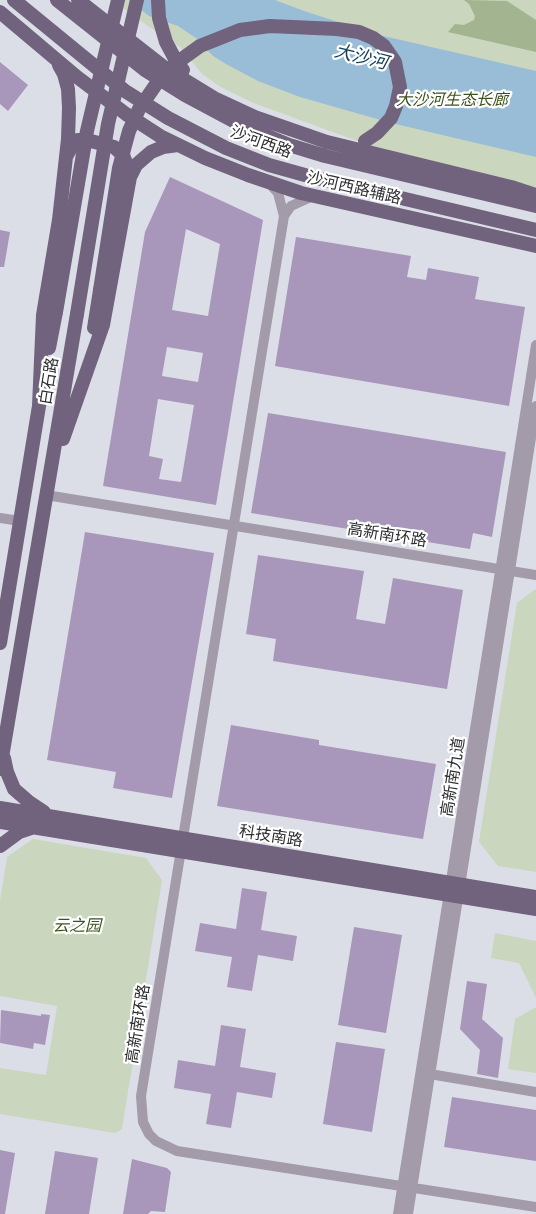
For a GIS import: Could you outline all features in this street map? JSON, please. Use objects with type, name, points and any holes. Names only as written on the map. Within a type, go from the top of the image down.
[{"type":"main road","name":"沙河西路","points":[[14,0],[125,91],[186,128],[248,157],[312,177],[536,230]]},
{"type":"main road","name":"沙河西路","points":[[57,0],[151,74],[203,106],[254,131],[325,156],[536,206]]},
{"type":"main road","points":[[78,0],[151,58],[214,98],[275,125],[343,147],[536,195]]},
{"type":"main road","name":"白石路","points":[[0,643],[87,130],[118,0]]},
{"type":"main road","name":"白石路","points":[[0,769],[108,124],[137,0]]},
{"type":"main road","points":[[158,0],[160,22],[170,51],[186,74],[214,98]]},
{"type":"main road","name":"沙河西路辅路","points":[[0,12],[77,77],[126,114],[178,146],[268,183],[313,196],[536,246]]},
{"type":"main road","points":[[86,374],[119,168],[129,131],[139,109],[159,80],[175,64],[200,46],[240,30],[270,26],[337,29],[359,32],[373,38],[384,46],[395,62],[400,87],[396,106],[391,118],[377,133],[365,141],[343,147]]},
{"type":"main road","points":[[48,51],[61,67],[68,89],[66,163]]},
{"type":"main road","points":[[39,406],[43,315],[70,147],[78,140],[108,145],[119,151],[128,168],[128,184]]},
{"type":"main road","points":[[51,470],[86,374],[106,309],[132,170],[146,155],[163,147],[178,146]]},
{"type":"main road","points":[[248,157],[340,197],[384,212]]},
{"type":"main road","points":[[3,751],[7,772],[14,789],[51,816]]},
{"type":"main road","name":"科技南路","points":[[0,808],[51,816],[182,845]]},
{"type":"main road","name":"科技南路","points":[[0,822],[182,845],[455,890],[536,909]]},
{"type":"main road","points":[[0,846],[19,832],[33,827]]},
{"type":"main road","name":"科技南路","points":[[455,890],[536,897]]},
{"type":"street","points":[[233,525],[284,216],[278,193],[268,183]]},
{"type":"street","points":[[284,216],[291,206],[313,196]]},
{"type":"street","points":[[518,242],[536,254]]},
{"type":"street","name":"高新南九道","points":[[506,570],[536,345]]},
{"type":"street","name":"高新南九道","points":[[398,1214],[407,1186],[506,570],[536,406]]},
{"type":"street","name":"高新南环路","points":[[46,495],[536,575]]},
{"type":"street","points":[[0,518],[20,521]]},
{"type":"street","name":"高新南环路","points":[[233,525],[141,1096],[143,1122],[149,1134],[166,1147],[177,1151],[536,1207]]},
{"type":"street","points":[[426,1073],[536,1092]]},
{"type":"street","name":"高新南九道","points":[[407,1186],[408,1214]]},
{"type":"green space","name":"大沙河生态长廊","points":[[112,0],[536,0],[536,188],[382,150],[251,102],[219,86],[202,74],[180,47]]},
{"type":"green space","points":[[464,0],[507,1],[536,20],[536,52],[448,32],[455,24],[464,25],[474,20],[475,16],[469,4]]},
{"type":"green space","points":[[536,590],[536,872],[498,866],[479,842],[517,603]]},
{"type":"green space","name":"云之园","points":[[33,839],[146,858],[162,880],[122,1129],[115,1133],[0,1114],[0,1068],[46,1075],[57,1006],[0,996],[0,901],[7,857]]},
{"type":"green space","points":[[495,933],[536,941],[536,998],[519,963],[491,958]]},
{"type":"green space","points":[[536,1007],[536,1073],[508,1069],[515,1019]]},
{"type":"water","name":"大沙河生态长廊","points":[[129,0],[275,0],[379,35],[536,71],[536,157],[391,123],[300,97],[258,81],[213,56],[196,38],[178,26],[149,16]]},
{"type":"building","points":[[0,62],[28,85],[8,111],[0,104]]},
{"type":"building","points":[[170,177],[263,220],[216,505],[103,486],[145,232]],"holes":[[[186,229],[220,244],[208,316],[172,310]],[[167,347],[203,353],[198,382],[162,376]],[[158,399],[194,405],[181,482],[159,479],[163,459],[149,456]]]},
{"type":"building","points":[[0,230],[10,232],[4,267],[0,267]]},
{"type":"building","points":[[296,237],[411,256],[407,277],[426,280],[428,268],[479,277],[475,299],[525,307],[509,406],[275,366]]},
{"type":"building","points":[[268,413],[506,452],[492,537],[473,533],[470,549],[251,513]]},
{"type":"building","points":[[85,532],[214,553],[172,798],[113,788],[116,772],[47,760]]},
{"type":"building","points":[[258,555],[364,571],[356,619],[385,624],[393,578],[463,590],[447,689],[273,661],[276,639],[246,634]]},
{"type":"building","points":[[231,725],[319,740],[319,745],[436,764],[423,839],[217,806]]},
{"type":"building","points":[[242,888],[267,892],[261,930],[297,936],[293,961],[258,955],[252,991],[227,987],[232,957],[195,951],[200,923],[236,929]]},
{"type":"building","points":[[354,927],[402,935],[386,1033],[338,1025]]},
{"type":"building","points":[[467,981],[487,984],[482,1019],[503,1038],[498,1078],[477,1074],[480,1050],[460,1029]]},
{"type":"building","points":[[1,1010],[41,1016],[41,1014],[50,1015],[45,1045],[34,1043],[33,1049],[0,1043]]},
{"type":"building","points":[[221,1025],[246,1029],[240,1067],[276,1073],[272,1098],[237,1092],[231,1128],[206,1124],[211,1094],[174,1088],[178,1060],[215,1066]]},
{"type":"building","points":[[336,1042],[385,1049],[372,1132],[323,1124]]},
{"type":"building","points":[[452,1097],[536,1110],[536,1161],[444,1147]]},
{"type":"building","points":[[0,1150],[15,1153],[5,1214],[0,1214]]},
{"type":"building","points":[[55,1151],[98,1158],[89,1214],[45,1214]]},
{"type":"building","points":[[132,1159],[167,1168],[171,1172],[165,1212],[123,1214]]},
{"type":"water label","name":"大沙河","points":[[361,57]]}]
